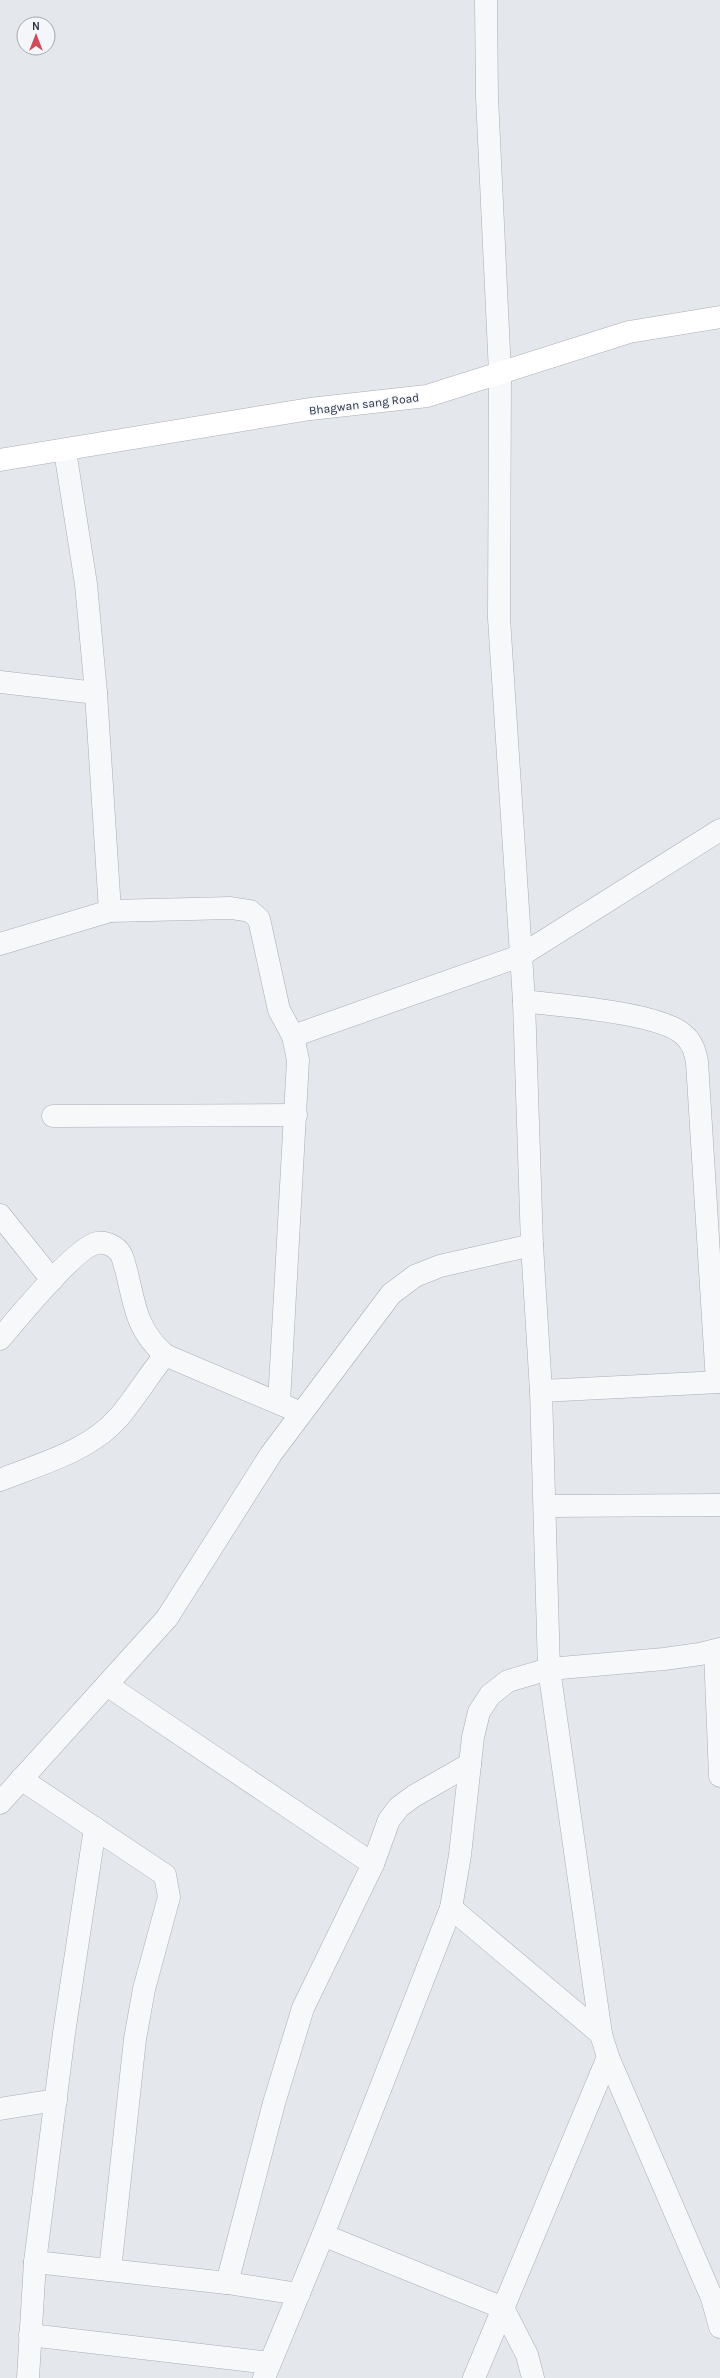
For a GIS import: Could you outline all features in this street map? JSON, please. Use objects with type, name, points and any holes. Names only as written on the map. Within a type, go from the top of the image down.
[{"type":"street","points":[[486,0],[488,104],[500,373],[499,618],[524,1001],[532,1246],[541,1391],[549,1669],[602,2034],[608,2057],[716,2298],[720,2327]]},
{"type":"street","name":"Bhagwan sang Road","points":[[0,460],[65,451],[310,409],[427,396],[629,332],[719,321]]},
{"type":"street","points":[[65,451],[86,584],[96,693],[110,911]]},
{"type":"street","points":[[0,682],[96,693]]},
{"type":"street","points":[[293,1036],[520,956],[720,830]]},
{"type":"street","points":[[0,944],[110,911],[231,908],[250,911],[259,919],[279,1010],[293,1036],[298,1060],[279,1403]]},
{"type":"street","points":[[524,1001],[621,1013],[667,1025],[684,1035],[693,1046],[698,1062],[719,1382],[541,1391]]},
{"type":"street","points":[[53,1116],[296,1115]]},
{"type":"street","points":[[0,1215],[52,1280]]},
{"type":"street","points":[[0,1339],[52,1280],[87,1248],[97,1243],[109,1244],[118,1249],[123,1258],[136,1315],[142,1328],[152,1343],[165,1355],[300,1412]]},
{"type":"street","points":[[0,1803],[167,1618],[271,1454],[300,1412],[391,1294],[415,1276],[440,1266],[532,1246]]},
{"type":"street","points":[[0,1480],[75,1449],[96,1437],[118,1418],[165,1355]]},
{"type":"street","points":[[545,1506],[720,1505]]},
{"type":"street","points":[[30,2335],[267,2371],[323,2235],[451,1908],[460,1855],[470,1764],[479,1712],[490,1695],[508,1681],[549,1669],[664,1659],[717,1650],[720,1776]]},
{"type":"street","points":[[107,1685],[373,1864]]},
{"type":"street","points":[[227,2283],[274,2104],[303,2008],[373,1864],[388,1820],[399,1807],[414,1796],[470,1764]]},
{"type":"street","points":[[21,1780],[165,1875],[169,1897],[144,1990],[135,2040],[110,2270]]},
{"type":"street","points":[[28,2378],[35,2262],[56,2100],[95,1828]]},
{"type":"street","points":[[451,1908],[602,2034]]},
{"type":"street","points":[[474,2378],[608,2057]]},
{"type":"street","points":[[0,2109],[56,2100]]},
{"type":"street","points":[[323,2235],[503,2308],[527,2355],[534,2378]]},
{"type":"street","points":[[35,2262],[227,2283],[299,2294]]}]
